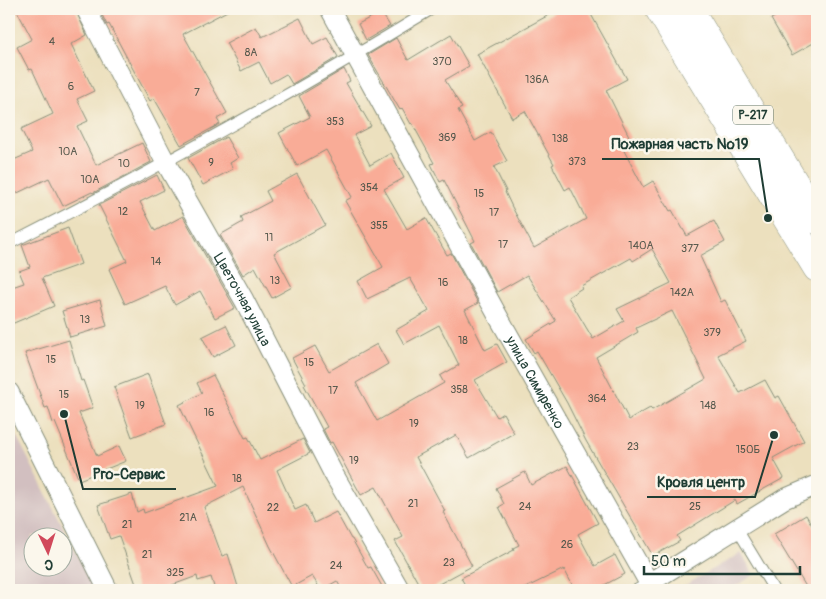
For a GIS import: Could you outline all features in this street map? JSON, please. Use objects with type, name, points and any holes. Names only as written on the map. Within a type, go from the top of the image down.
[{"type":"main road","name":"Р-217","points":[[659,9],[817,268]]},
{"type":"main road","name":"Р-217","points":[[689,9],[817,220]]},
{"type":"street","name":"Цветочная улица","points":[[86,9],[166,162],[244,300],[333,474],[400,590]]},
{"type":"street","name":"улица Симиренко","points":[[330,9],[643,587],[784,499],[817,485]]},
{"type":"street","points":[[9,392],[108,590]]},
{"type":"lane","points":[[9,244],[166,162],[356,55],[432,9]]},
{"type":"lane","points":[[737,529],[774,590]]},
{"type":"shaded area","points":[[9,421],[62,526],[22,526],[22,576],[72,576],[72,545],[95,590],[9,590]]},
{"type":"shaded area","points":[[741,553],[754,575],[729,590],[677,590]]},
{"type":"building","points":[[16,9],[75,9],[87,35],[71,44],[94,91],[77,99],[88,121],[77,126],[96,165],[142,143],[151,162],[93,193],[63,206],[49,178],[9,197],[9,162],[32,152],[21,129],[53,114],[32,69],[29,70],[17,47],[32,39]]},
{"type":"building","points":[[99,9],[231,9],[183,34],[227,113],[217,119],[220,124],[181,145],[154,98],[150,101]]},
{"type":"building","points":[[560,9],[588,9],[627,79],[606,90],[630,138],[620,143],[643,187],[653,181],[687,236],[714,221],[725,242],[700,256],[721,302],[725,300],[746,341],[718,355],[740,393],[765,380],[775,398],[779,396],[804,441],[773,458],[784,478],[737,504],[735,500],[677,536],[680,541],[653,556],[586,441],[537,351],[534,353],[526,339],[556,321],[527,275],[497,292],[471,243],[475,241],[444,180],[440,182],[431,164],[434,163],[412,123],[402,108],[400,110],[368,55],[396,38],[408,60],[451,34],[469,66],[445,80],[462,108],[458,110],[475,141],[491,132],[507,161],[494,167],[512,207],[534,248],[586,219],[570,187],[565,190],[552,165],[554,164],[525,111],[512,118],[477,54]],"holes":[[[652,249],[671,283],[617,309],[624,321],[593,339],[568,297],[582,288],[581,286],[631,258],[633,261]],[[672,311],[706,379],[652,410],[650,408],[629,420],[596,357],[638,332],[636,328]]]},
{"type":"building","points":[[789,9],[817,9],[817,41],[792,55],[771,19]]},
{"type":"building","points":[[381,12],[390,26],[366,40],[358,24]]},
{"type":"building","points":[[300,18],[313,44],[327,37],[338,57],[292,84],[286,74],[270,83],[259,62],[241,71],[226,43],[256,27],[262,37]]},
{"type":"building","points":[[344,69],[350,81],[346,83],[371,126],[354,135],[370,165],[391,153],[404,178],[384,189],[407,229],[426,218],[447,255],[451,253],[478,303],[465,310],[485,350],[497,344],[507,362],[475,380],[497,417],[503,413],[514,433],[469,458],[456,435],[416,457],[472,566],[428,590],[422,590],[395,541],[403,537],[376,487],[361,495],[332,442],[330,443],[323,429],[327,427],[304,385],[306,384],[292,358],[315,346],[329,371],[377,344],[388,364],[356,383],[377,421],[444,383],[440,376],[459,365],[439,325],[404,344],[396,330],[429,311],[410,278],[367,299],[358,281],[383,267],[345,201],[352,197],[326,150],[297,166],[279,133],[310,117],[299,96]]},
{"type":"building","points":[[226,137],[238,158],[230,163],[233,169],[203,185],[188,158]]},
{"type":"building","points":[[297,174],[325,225],[274,253],[292,287],[272,298],[255,267],[243,275],[220,235],[243,222],[241,217],[271,201],[266,191]]},
{"type":"building","points":[[157,175],[164,190],[140,202],[155,231],[183,216],[235,308],[215,318],[200,291],[175,305],[165,286],[125,304],[109,269],[127,261],[99,205]]},
{"type":"building","points":[[68,228],[81,264],[42,278],[54,306],[9,325],[9,288],[24,283],[19,271],[30,267],[22,245]]},
{"type":"building","points":[[100,300],[107,326],[70,337],[62,311]]},
{"type":"building","points":[[226,325],[236,345],[213,357],[202,337]]},
{"type":"building","points":[[69,340],[81,381],[83,380],[93,408],[79,413],[97,456],[119,446],[126,461],[79,480],[55,422],[53,423],[48,407],[45,408],[25,353]]},
{"type":"building","points":[[148,374],[166,424],[132,437],[114,387]]},
{"type":"building","points":[[213,375],[245,438],[248,437],[260,460],[303,439],[310,453],[277,470],[295,510],[306,505],[314,523],[336,512],[368,568],[371,567],[384,590],[342,590],[337,581],[321,590],[312,576],[292,587],[270,546],[243,487],[204,507],[222,556],[228,554],[239,590],[215,590],[211,577],[198,581],[197,576],[159,590],[138,590],[119,536],[110,539],[98,505],[132,494],[137,512],[143,509],[144,513],[218,486],[179,405],[202,393],[197,383]]},
{"type":"building","points":[[567,466],[598,523],[578,534],[595,566],[615,555],[625,574],[595,590],[575,590],[564,569],[521,590],[468,590],[461,578],[514,550],[513,548],[519,545],[499,507],[504,504],[496,488],[525,472],[531,485]]},
{"type":"building","points":[[806,515],[817,534],[817,590],[808,590],[774,534]]},
{"type":"place","name":"Пожарная часть №19","points":[[768,218]]},
{"type":"place","name":"Pro-Сервис","points":[[64,414]]},
{"type":"place","name":"Кровля центр","points":[[774,435]]}]
